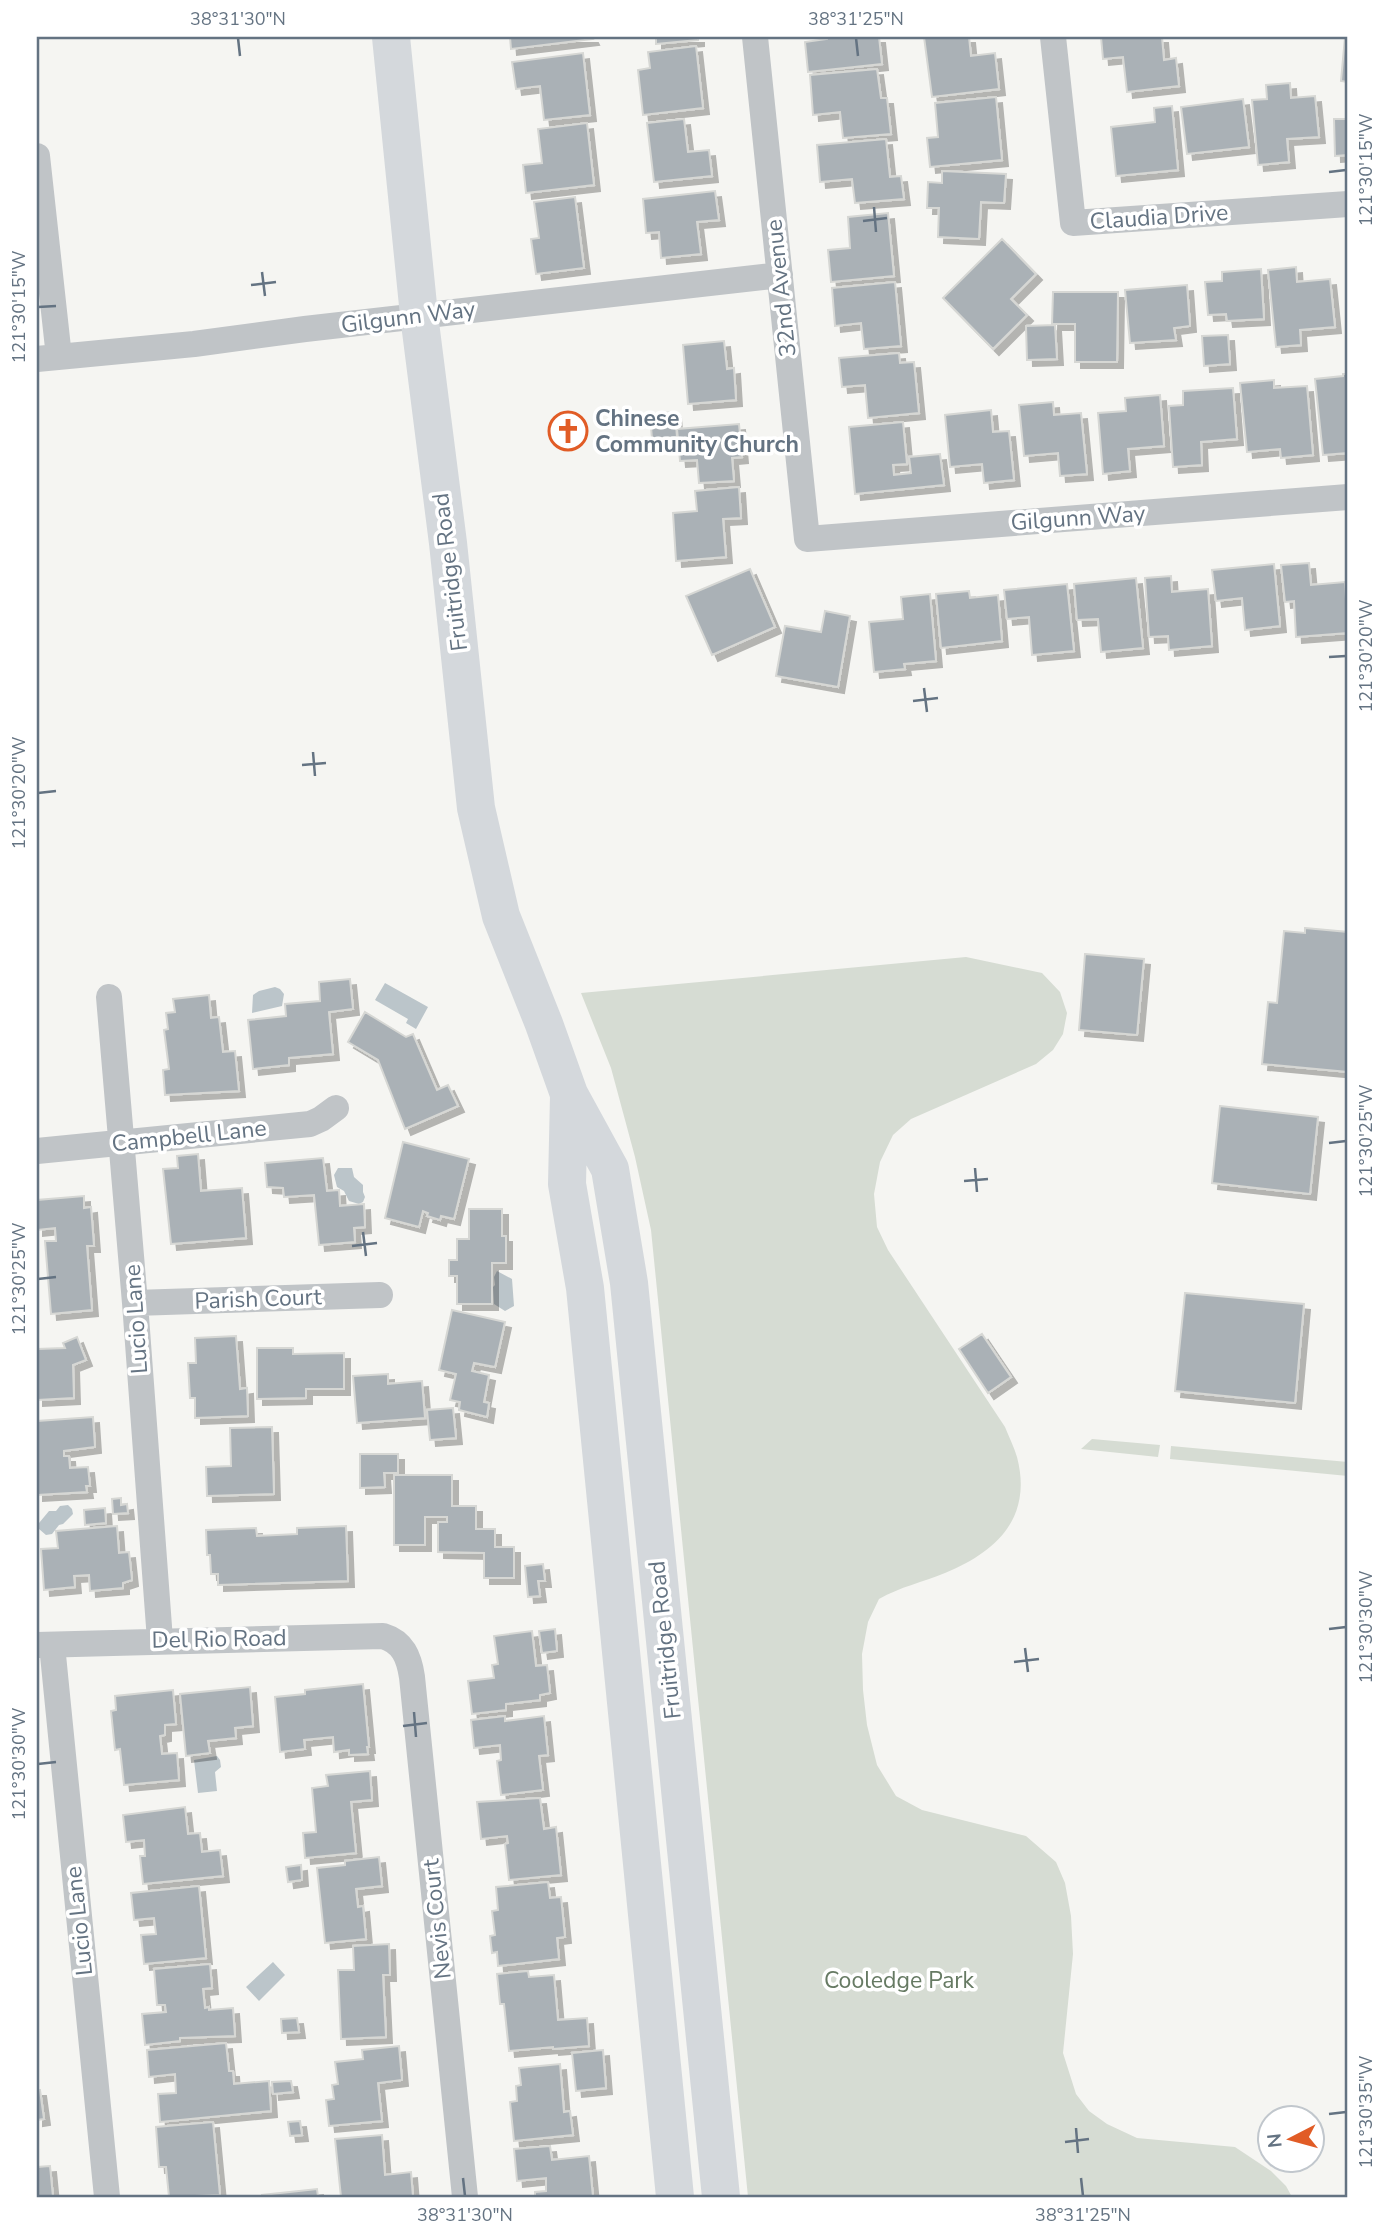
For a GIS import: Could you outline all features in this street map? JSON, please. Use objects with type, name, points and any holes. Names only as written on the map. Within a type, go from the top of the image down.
[{"type":"main road","name":"Fruitridge Road","points":[[391,37],[419,316],[448,543],[476,808],[502,916],[569,1094],[610,1169],[629,1283],[721,2197]]},
{"type":"main road","name":"Fruitridge Road","points":[[569,1094],[567,1184],[585,1289],[675,2197]]},
{"type":"street","name":"32nd Avenue","points":[[755,37],[807,539]]},
{"type":"street","name":"Claudia Drive","points":[[1053,37],[1073,223],[1348,204]]},
{"type":"street","points":[[37,156],[48,358]]},
{"type":"street","name":"Gilgunn Way","points":[[48,358],[194,344],[780,275]]},
{"type":"street","name":"Gilgunn Way","points":[[807,539],[1348,497]]},
{"type":"street","name":"Lucio Lane","points":[[108,997],[135,1303],[160,1640]]},
{"type":"street","name":"Campbell Lane","points":[[37,1151],[310,1124],[336,1108]]},
{"type":"street","name":"Parish Court","points":[[135,1303],[380,1295]]},
{"type":"street","name":"Del Rio Road","points":[[44,1645],[383,1636],[400,1644]]},
{"type":"street","name":"Nevis Court","points":[[400,1644],[410,1663],[412,1677],[465,2197]]},
{"type":"street","name":"Lucio Lane","points":[[44,1645],[107,2197]]},
{"type":"green space","name":"Cooledge Park","points":[[966,957],[1042,973],[1060,992],[1067,1013],[1063,1034],[1053,1050],[1036,1064],[911,1119],[893,1135],[880,1162],[874,1194],[877,1227],[888,1250],[1005,1427],[1017,1457],[1021,1479],[1020,1498],[1015,1515],[1006,1530],[980,1555],[945,1573],[879,1599],[868,1622],[862,1654],[867,1725],[877,1765],[896,1796],[922,1810],[1026,1836],[1056,1862],[1065,1883],[1071,1916],[1073,1954],[1063,2053],[1076,2094],[1089,2111],[1107,2124],[1137,2138],[1235,2147],[1256,2161],[1256,2174],[1274,2174],[1292,2197],[748,2197],[651,1230],[611,1068],[581,993]]},
{"type":"green space","points":[[1092,1439],[1160,1445],[1158,1457],[1081,1449]]},
{"type":"green space","points":[[1171,1446],[1348,1462],[1348,1476],[1170,1459]]},
{"type":"shaded area","points":[[385,983],[428,1007],[416,1029],[406,1023],[408,1019],[375,1000]]},
{"type":"shaded area","points":[[275,987],[284,994],[282,1006],[252,1013],[253,995]]},
{"type":"shaded area","points":[[338,1168],[352,1168],[354,1177],[363,1185],[363,1202],[359,1204],[349,1201],[344,1191],[337,1187],[334,1175]]},
{"type":"shaded area","points":[[497,1271],[512,1279],[514,1306],[505,1311],[494,1304],[493,1287]]},
{"type":"shaded area","points":[[68,1505],[73,1514],[52,1534],[46,1535],[39,1529],[39,1523],[49,1511],[56,1511],[60,1506]]},
{"type":"shaded area","points":[[217,1756],[221,1767],[215,1772],[217,1791],[198,1793],[194,1760]]},
{"type":"shaded area","points":[[273,1962],[285,1975],[259,2001],[246,1987]]},
{"type":"building","points":[[510,37],[592,37],[593,39],[511,49]]},
{"type":"building","points":[[656,37],[698,37],[698,40],[656,44]]},
{"type":"building","points":[[827,37],[879,37],[882,64],[808,72],[805,42]]},
{"type":"building","points":[[924,37],[969,37],[971,56],[995,53],[999,89],[932,97]]},
{"type":"building","points":[[1101,37],[1162,37],[1164,60],[1176,58],[1179,86],[1127,92],[1123,57],[1103,59]]},
{"type":"building","points":[[1345,37],[1348,37],[1348,82],[1341,81]]},
{"type":"building","points":[[696,46],[703,108],[643,115],[638,70],[650,68],[648,52]]},
{"type":"building","points":[[583,53],[590,115],[544,120],[540,86],[516,89],[512,62]]},
{"type":"building","points":[[877,69],[881,98],[887,98],[891,134],[843,138],[840,112],[813,115],[810,75]]},
{"type":"building","points":[[1290,83],[1291,98],[1315,96],[1319,137],[1287,139],[1289,162],[1258,165],[1252,100],[1267,99],[1266,85]]},
{"type":"building","points":[[996,97],[1002,160],[930,167],[927,138],[938,137],[935,103]]},
{"type":"building","points":[[1243,99],[1249,147],[1187,154],[1181,107]]},
{"type":"building","points":[[1172,106],[1178,170],[1116,176],[1111,127],[1155,122],[1154,108]]},
{"type":"building","points":[[684,119],[688,152],[709,150],[712,176],[654,182],[647,123]]},
{"type":"building","points":[[1334,119],[1348,119],[1348,155],[1335,156]]},
{"type":"building","points":[[587,123],[594,185],[526,193],[523,165],[542,163],[538,129]]},
{"type":"building","points":[[886,139],[890,177],[901,176],[904,199],[855,203],[852,179],[820,182],[817,145]]},
{"type":"building","points":[[942,171],[1006,174],[1004,203],[981,202],[979,239],[938,237],[939,208],[927,208],[928,182],[942,183]]},
{"type":"building","points":[[715,191],[719,220],[697,222],[701,254],[661,258],[659,232],[646,233],[643,199]]},
{"type":"building","points":[[575,197],[584,268],[536,274],[531,239],[539,238],[534,202]]},
{"type":"building","points":[[888,213],[894,276],[831,282],[828,250],[850,248],[848,217]]},
{"type":"building","points":[[1002,239],[1036,274],[1011,299],[1027,315],[993,349],[943,298]]},
{"type":"building","points":[[1296,267],[1297,282],[1330,279],[1335,327],[1300,330],[1301,345],[1276,347],[1268,270]]},
{"type":"building","points":[[1261,269],[1264,319],[1227,321],[1226,314],[1208,315],[1205,282],[1222,281],[1222,272]]},
{"type":"building","points":[[895,282],[901,346],[864,349],[861,323],[835,326],[832,288]]},
{"type":"building","points":[[1187,285],[1190,326],[1174,328],[1176,340],[1130,343],[1125,290]]},
{"type":"building","points":[[1053,292],[1118,292],[1117,362],[1075,362],[1075,324],[1052,324]]},
{"type":"building","points":[[1055,325],[1057,359],[1027,360],[1026,326]]},
{"type":"building","points":[[1228,335],[1230,364],[1204,366],[1202,336]]},
{"type":"building","points":[[724,341],[727,369],[734,368],[736,400],[688,404],[683,345]]},
{"type":"building","points":[[899,353],[900,363],[914,362],[919,413],[868,418],[865,385],[842,387],[839,358]]},
{"type":"building","points":[[1348,374],[1348,453],[1323,455],[1315,379]]},
{"type":"building","points":[[1274,380],[1274,388],[1307,386],[1313,455],[1281,458],[1280,449],[1247,452],[1240,383]]},
{"type":"building","points":[[1233,388],[1237,439],[1201,442],[1202,465],[1173,467],[1169,406],[1183,405],[1183,391]]},
{"type":"building","points":[[1160,395],[1164,446],[1128,449],[1130,471],[1103,474],[1098,413],[1126,411],[1125,398]]},
{"type":"building","points":[[1053,402],[1054,415],[1081,413],[1087,474],[1060,476],[1058,453],[1024,456],[1019,405]]},
{"type":"building","points":[[991,410],[993,432],[1009,431],[1014,480],[984,483],[982,464],[950,467],[945,415]]},
{"type":"building","points":[[675,412],[677,437],[652,439],[650,414]]},
{"type":"building","points":[[903,422],[907,464],[893,465],[894,475],[911,473],[909,457],[940,454],[944,485],[855,494],[849,427]]},
{"type":"building","points":[[739,424],[742,457],[732,458],[734,481],[699,483],[697,460],[680,461],[677,429]]},
{"type":"building","points":[[739,487],[741,518],[723,519],[726,557],[676,561],[673,513],[697,511],[695,491]]},
{"type":"building","points":[[1309,563],[1311,585],[1345,582],[1348,633],[1296,637],[1294,601],[1285,602],[1281,565]]},
{"type":"building","points":[[1274,564],[1280,626],[1245,630],[1242,598],[1216,601],[1212,570]]},
{"type":"building","points":[[750,569],[775,627],[712,655],[686,596]]},
{"type":"building","points":[[1171,576],[1172,592],[1208,589],[1212,646],[1169,650],[1168,636],[1149,637],[1145,578]]},
{"type":"building","points":[[1136,578],[1143,648],[1101,652],[1098,619],[1077,620],[1074,584]]},
{"type":"building","points":[[1067,584],[1074,651],[1032,655],[1029,617],[1007,619],[1004,590]]},
{"type":"building","points":[[969,591],[970,598],[998,595],[1002,641],[941,648],[936,594]]},
{"type":"building","points":[[930,594],[936,661],[904,664],[905,669],[874,672],[869,622],[903,619],[901,597]]},
{"type":"building","points":[[825,611],[850,616],[838,687],[776,676],[785,626],[821,632]]},
{"type":"building","points":[[1305,928],[1348,932],[1348,1072],[1262,1064],[1268,1002],[1277,1003],[1284,931],[1305,933]]},
{"type":"building","points":[[1085,954],[1144,959],[1137,1035],[1079,1030]]},
{"type":"building","points":[[350,979],[353,1009],[329,1012],[333,1054],[289,1058],[289,1065],[253,1069],[248,1020],[286,1016],[285,1004],[320,1001],[319,982]]},
{"type":"building","points":[[209,995],[211,1018],[219,1017],[223,1052],[235,1051],[239,1091],[165,1095],[163,1070],[169,1069],[164,1030],[168,1029],[166,1013],[175,1012],[173,999]]},
{"type":"building","points":[[365,1012],[406,1037],[413,1034],[437,1090],[448,1085],[458,1106],[405,1129],[378,1060],[348,1042]]},
{"type":"building","points":[[1220,1106],[1318,1117],[1310,1194],[1212,1183]]},
{"type":"building","points":[[403,1142],[469,1159],[454,1219],[441,1216],[440,1220],[427,1216],[428,1213],[423,1211],[419,1227],[385,1218]]},
{"type":"building","points":[[198,1154],[201,1191],[242,1188],[246,1238],[171,1244],[163,1169],[178,1168],[177,1156]]},
{"type":"building","points":[[323,1158],[327,1191],[339,1190],[340,1206],[364,1204],[365,1227],[354,1228],[355,1242],[319,1245],[314,1195],[284,1197],[283,1188],[267,1187],[265,1163]]},
{"type":"building","points":[[84,1196],[84,1208],[91,1207],[94,1246],[87,1246],[92,1310],[51,1314],[45,1241],[56,1241],[55,1228],[37,1230],[37,1200]]},
{"type":"building","points":[[469,1209],[502,1209],[506,1263],[492,1263],[492,1304],[457,1304],[457,1276],[449,1276],[449,1260],[457,1260],[457,1239],[469,1239]]},
{"type":"building","points":[[1185,1293],[1304,1304],[1295,1403],[1175,1391]]},
{"type":"building","points":[[452,1310],[505,1322],[495,1367],[474,1363],[472,1371],[489,1375],[484,1402],[489,1403],[487,1417],[459,1410],[460,1402],[450,1400],[456,1374],[439,1370]]},
{"type":"building","points":[[982,1334],[1011,1377],[988,1393],[959,1349]]},
{"type":"building","points":[[236,1336],[240,1389],[247,1388],[248,1416],[195,1418],[195,1398],[190,1398],[188,1363],[196,1363],[195,1338]]},
{"type":"building","points":[[77,1337],[86,1360],[73,1365],[74,1398],[37,1400],[37,1349],[65,1348],[63,1343]]},
{"type":"building","points":[[257,1348],[293,1348],[293,1354],[344,1353],[344,1389],[306,1389],[306,1398],[257,1399]]},
{"type":"building","points":[[388,1374],[388,1384],[422,1381],[425,1418],[357,1423],[353,1376]]},
{"type":"building","points":[[453,1408],[456,1438],[430,1440],[427,1410]]},
{"type":"building","points":[[93,1417],[95,1447],[64,1451],[64,1456],[69,1456],[70,1468],[88,1467],[90,1486],[86,1486],[87,1492],[37,1495],[37,1421]]},
{"type":"building","points":[[272,1427],[274,1494],[207,1496],[206,1467],[231,1466],[230,1428]]},
{"type":"building","points":[[360,1454],[398,1454],[398,1473],[384,1473],[385,1487],[360,1488]]},
{"type":"building","points":[[394,1475],[452,1475],[452,1506],[476,1506],[476,1529],[495,1529],[495,1547],[514,1547],[514,1578],[484,1578],[484,1553],[438,1552],[438,1522],[447,1522],[447,1517],[425,1517],[425,1545],[394,1545]]},
{"type":"building","points":[[121,1498],[121,1505],[127,1504],[128,1513],[113,1514],[112,1499]]},
{"type":"building","points":[[105,1508],[106,1523],[85,1525],[84,1510]]},
{"type":"building","points":[[117,1526],[119,1553],[129,1552],[132,1580],[123,1583],[123,1588],[90,1591],[89,1575],[74,1576],[75,1587],[44,1590],[41,1549],[58,1548],[56,1531]]},
{"type":"building","points":[[346,1526],[348,1581],[218,1585],[218,1574],[211,1574],[206,1530],[256,1528],[257,1536],[297,1534],[297,1528]]},
{"type":"building","points":[[543,1564],[545,1581],[538,1581],[540,1596],[528,1597],[525,1566]]},
{"type":"building","points":[[555,1629],[557,1651],[542,1653],[539,1631]]},
{"type":"building","points":[[532,1631],[536,1666],[547,1665],[550,1693],[540,1695],[540,1700],[506,1704],[506,1710],[472,1714],[468,1681],[494,1678],[492,1665],[498,1664],[494,1636]]},
{"type":"building","points":[[363,1684],[368,1754],[349,1755],[349,1750],[334,1752],[333,1737],[304,1740],[305,1749],[280,1752],[275,1697],[305,1694],[305,1690]]},
{"type":"building","points":[[250,1687],[253,1726],[235,1728],[236,1738],[208,1741],[210,1753],[186,1756],[180,1694]]},
{"type":"building","points":[[173,1690],[176,1724],[165,1725],[165,1735],[160,1736],[162,1754],[177,1753],[179,1780],[124,1785],[120,1749],[115,1750],[111,1711],[116,1710],[115,1696]]},
{"type":"building","points":[[505,1716],[505,1721],[544,1716],[548,1755],[539,1756],[543,1790],[501,1795],[497,1761],[501,1760],[500,1745],[474,1748],[471,1720]]},
{"type":"building","points":[[370,1771],[372,1800],[351,1802],[356,1853],[305,1858],[303,1833],[316,1832],[312,1788],[328,1786],[326,1775]]},
{"type":"building","points":[[540,1798],[544,1829],[556,1827],[561,1875],[509,1880],[505,1844],[508,1843],[507,1836],[481,1839],[477,1802]]},
{"type":"building","points":[[185,1807],[188,1834],[200,1833],[202,1852],[220,1850],[223,1876],[143,1884],[140,1856],[145,1856],[144,1840],[126,1842],[123,1815]]},
{"type":"building","points":[[379,1857],[382,1886],[356,1889],[358,1907],[363,1906],[366,1939],[325,1943],[317,1868]]},
{"type":"building","points":[[301,1865],[302,1880],[288,1882],[286,1867]]},
{"type":"building","points":[[548,1882],[550,1898],[561,1897],[565,1937],[557,1938],[559,1959],[498,1966],[497,1952],[492,1953],[490,1936],[495,1935],[492,1911],[498,1910],[496,1887]]},
{"type":"building","points":[[199,1886],[206,1958],[144,1964],[141,1935],[156,1934],[154,1918],[134,1920],[131,1893]]},
{"type":"building","points":[[389,1944],[390,1975],[383,1975],[386,2037],[341,2039],[338,1970],[354,1970],[353,1946]]},
{"type":"building","points":[[210,1964],[212,1988],[203,1989],[205,2008],[233,2008],[235,2036],[180,2038],[180,2041],[145,2045],[142,2014],[166,2012],[165,2005],[157,2005],[154,1969]]},
{"type":"building","points":[[528,1971],[529,1977],[554,1975],[558,2020],[587,2018],[589,2046],[509,2051],[504,2004],[500,2004],[497,1974]]},
{"type":"building","points":[[297,2018],[299,2032],[282,2033],[281,2019]]},
{"type":"building","points":[[226,2043],[229,2071],[233,2071],[234,2084],[269,2081],[271,2111],[160,2122],[158,2094],[176,2093],[175,2074],[149,2077],[147,2050]]},
{"type":"building","points":[[399,2046],[402,2080],[378,2083],[382,2121],[329,2126],[326,2100],[334,2099],[332,2085],[338,2084],[335,2062],[363,2059],[362,2050]]},
{"type":"building","points":[[603,2050],[606,2088],[576,2091],[572,2053]]},
{"type":"building","points":[[560,2064],[564,2112],[570,2111],[573,2135],[514,2141],[510,2102],[517,2101],[516,2086],[521,2085],[519,2068]]},
{"type":"building","points":[[291,2081],[293,2092],[273,2094],[272,2082]]},
{"type":"building","points":[[37,2090],[40,2090],[44,2119],[37,2120]]},
{"type":"building","points":[[300,2121],[302,2135],[290,2136],[288,2122]]},
{"type":"building","points":[[213,2122],[220,2195],[169,2197],[166,2167],[159,2167],[156,2127]]},
{"type":"building","points":[[382,2135],[385,2175],[411,2172],[413,2197],[341,2197],[335,2139]]},
{"type":"building","points":[[550,2146],[552,2160],[589,2156],[593,2197],[535,2197],[535,2192],[546,2191],[546,2178],[517,2181],[514,2149]]},
{"type":"building","points":[[50,2166],[53,2197],[37,2197],[37,2167]]},
{"type":"building","points":[[317,2189],[318,2197],[262,2197],[262,2195]]},
{"type":"place","name":"Chinese Community Church","points":[[568,431]]}]
